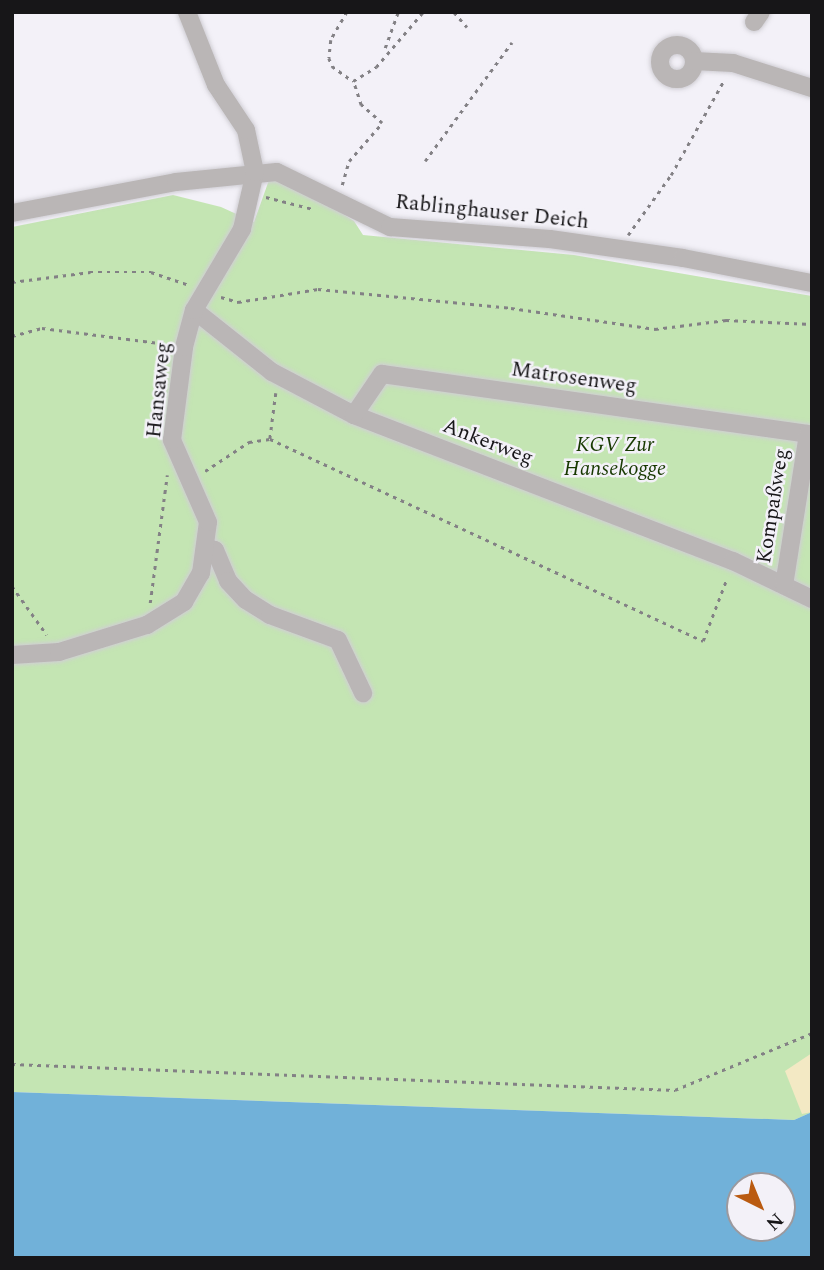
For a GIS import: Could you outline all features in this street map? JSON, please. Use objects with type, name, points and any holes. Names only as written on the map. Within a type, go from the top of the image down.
[{"type":"street","name":"Hansaweg","points":[[12,655],[59,652],[147,625],[184,602],[201,573],[207,548],[208,522],[172,440],[184,347],[194,310],[242,229],[254,172],[246,130],[216,85],[187,12]]},
{"type":"street","points":[[694,61],[733,63],[812,88]]},
{"type":"street","name":"Rablinghauser Deich","points":[[12,213],[254,172],[288,174],[390,227],[618,249],[812,283]]},
{"type":"street","name":"Ankerweg","points":[[194,310],[272,372],[354,415],[733,561],[812,599]]},
{"type":"street","name":"Matrosenweg","points":[[354,415],[382,374],[808,434]]},
{"type":"street","name":"Kompaßweg","points":[[784,585],[808,434]]},
{"type":"street","points":[[207,548],[215,550],[228,580],[246,600],[270,615],[338,640],[363,693]]},
{"type":"path","points":[[343,183],[349,160],[382,123],[360,105],[353,80],[332,66],[329,58],[331,40],[347,12]]},
{"type":"path","points":[[353,80],[376,67],[398,12]]},
{"type":"path","points":[[385,50],[423,12]]},
{"type":"path","points":[[454,12],[467,27]]},
{"type":"path","points":[[425,160],[512,42]]},
{"type":"path","points":[[618,249],[671,176],[733,63]]},
{"type":"path","points":[[251,195],[284,199],[306,209],[331,198]]},
{"type":"path","points":[[12,282],[90,272],[151,272],[238,302],[318,289],[511,307],[655,328],[726,320],[812,324]]},
{"type":"path","points":[[12,336],[42,328],[184,347]]},
{"type":"path","points":[[270,439],[277,387],[272,372]]},
{"type":"path","points":[[191,482],[249,442],[270,439],[703,641],[733,561]]},
{"type":"path","points":[[147,625],[172,440]]},
{"type":"path","points":[[12,586],[59,652]]},
{"type":"path","points":[[12,1064],[675,1090],[812,1033]]},
{"type":"green space","name":"KGV Zur Hansekogge","points":[[269,180],[281,181],[326,203],[354,221],[363,235],[574,255],[812,296],[812,1112],[794,1120],[12,1092],[12,227],[173,195],[221,207],[254,222]]},
{"type":"sand","points":[[812,1053],[812,1112],[802,1114],[785,1071]]},
{"type":"water","points":[[12,1092],[794,1120],[812,1112],[812,1258],[12,1258]]}]
